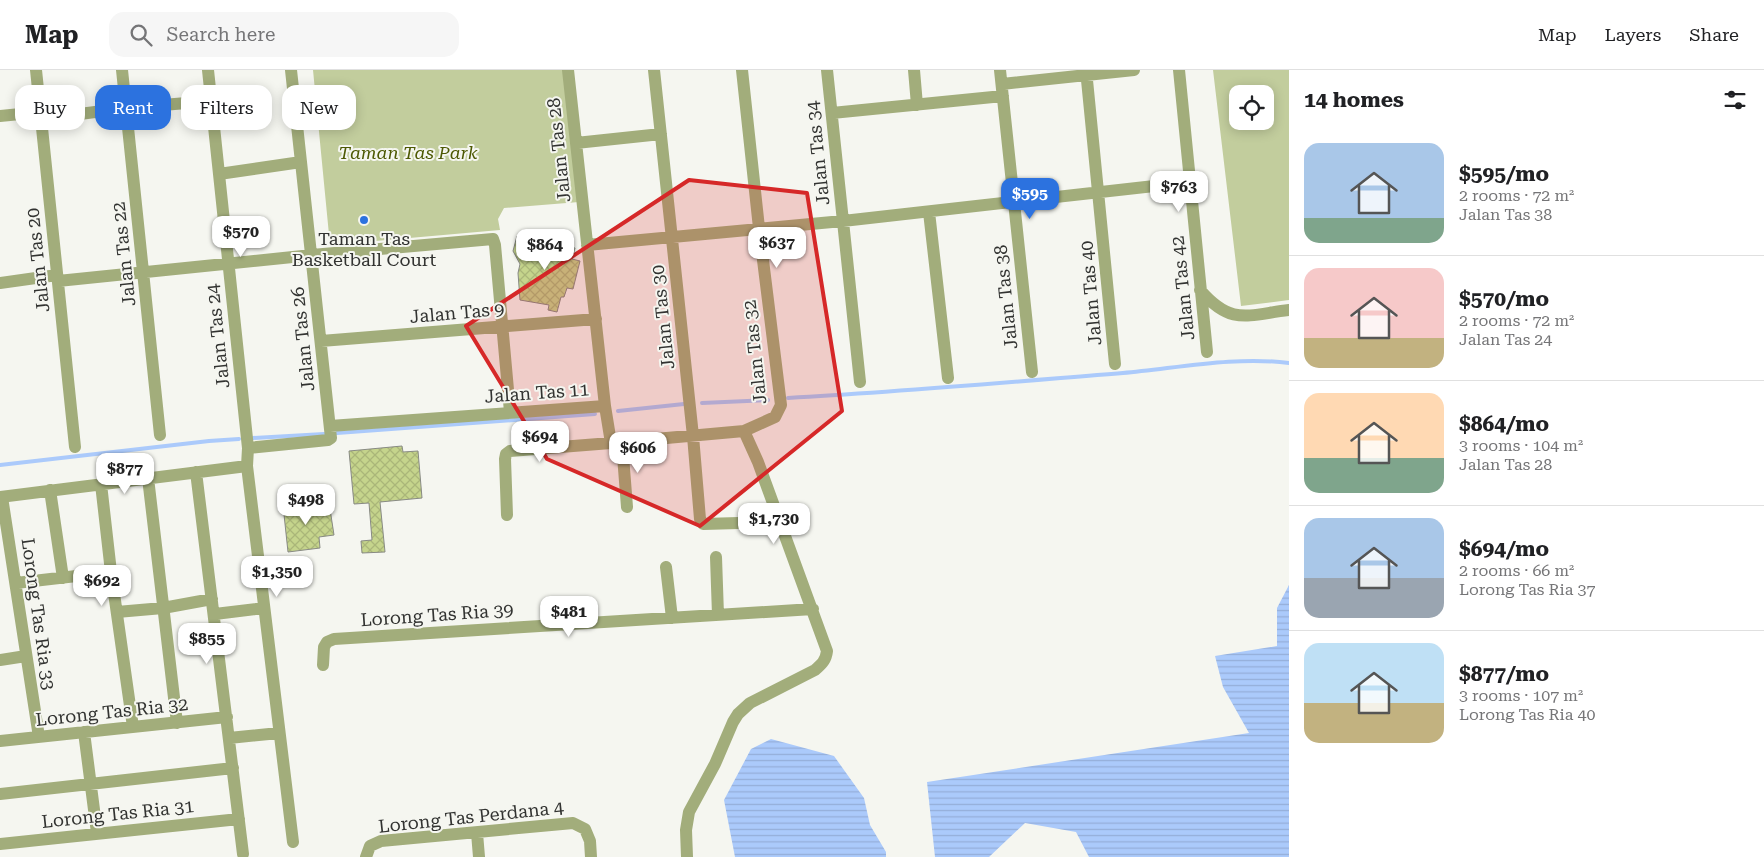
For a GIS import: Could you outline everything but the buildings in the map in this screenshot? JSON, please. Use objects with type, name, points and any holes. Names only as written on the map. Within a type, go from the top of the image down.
[{"type":"street","name":"Jalan Tas 20","points":[[36,70],[38,85]]},
{"type":"street","name":"Jalan Tas 22","points":[[122,70],[124,85]]},
{"type":"street","name":"Jalan Tas 24","points":[[208,70],[209,85]]},
{"type":"street","name":"Jalan Tas 26","points":[[291,70],[330,426]]},
{"type":"street","name":"Jalan Tas 28","points":[[568,70],[605,406]]},
{"type":"street","name":"Jalan Tas 30","points":[[654,70],[700,519],[703,524],[709,525],[739,523]]},
{"type":"street","name":"Jalan Tas 32","points":[[742,70],[758,228],[781,405],[775,417],[744,431]]},
{"type":"street","name":"Jalan Tas 34","points":[[827,70],[860,382]]},
{"type":"street","points":[[914,70],[917,105]]},
{"type":"street","name":"Jalan Tas 38","points":[[1000,70],[1032,372]]},
{"type":"street","points":[[832,114],[917,105],[1003,90],[1086,72],[1134,70]]},
{"type":"street","name":"Jalan Tas 42","points":[[1179,70],[1207,352]]},
{"type":"street","name":"Jalan Tas 40","points":[[1086,72],[1115,364]]},
{"type":"street","points":[[0,116],[15,116]]},
{"type":"street","name":"Jalan Tas 20","points":[[42,130],[75,447]]},
{"type":"street","name":"Jalan Tas 22","points":[[128,130],[160,435]]},
{"type":"street","name":"Jalan Tas 24","points":[[214,130],[248,448],[247,466],[293,842]]},
{"type":"street","points":[[576,143],[661,134]]},
{"type":"street","points":[[219,174],[301,162]]},
{"type":"street","points":[[588,245],[929,212],[1190,182]]},
{"type":"street","points":[[929,212],[948,378]]},
{"type":"street","points":[[0,283],[493,239],[510,412]]},
{"type":"street","points":[[1200,290],[1212,304],[1230,314],[1241,316],[1289,310]]},
{"type":"street","name":"Jalan Tas 9","points":[[320,341],[596,319]]},
{"type":"street","name":"Jalan Tas 11","points":[[330,426],[605,406],[616,443],[627,507]]},
{"type":"street","points":[[248,448],[328,440],[331,438],[330,426]]},
{"type":"street","points":[[507,515],[505,458],[506,454],[510,451],[744,431],[758,462],[827,651],[826,658],[815,670],[750,703],[738,714],[690,812],[686,830],[687,857]]},
{"type":"street","points":[[1,497],[247,466]]},
{"type":"street","points":[[196,472],[215,614],[243,854]]},
{"type":"street","points":[[148,478],[177,723]]},
{"type":"street","points":[[101,484],[111,572],[133,727]]},
{"type":"street","points":[[50,490],[63,578]]},
{"type":"street","name":"Lorong Tas Ria 33","points":[[1,497],[39,737]]},
{"type":"street","points":[[716,557],[718,615]]},
{"type":"street","points":[[666,567],[672,618]]},
{"type":"street","points":[[16,583],[111,572]]},
{"type":"street","points":[[117,612],[163,608],[212,599]]},
{"type":"street","points":[[215,614],[264,608]]},
{"type":"street","name":"Lorong Tas Ria 39","points":[[323,665],[326,642],[334,639],[813,609]]},
{"type":"street","points":[[0,660],[26,656]]},
{"type":"street","name":"Lorong Tas Ria 32","points":[[0,741],[227,717]]},
{"type":"street","points":[[84,732],[97,833]]},
{"type":"street","points":[[229,738],[280,733]]},
{"type":"street","points":[[0,794],[233,768]]},
{"type":"street","name":"Lorong Tas Ria 31","points":[[0,844],[239,819]]},
{"type":"street","name":"Lorong Tas Perdana 4","points":[[366,856],[370,846],[381,841],[573,823],[585,829],[590,841],[591,857]]},
{"type":"street","points":[[477,833],[479,857]]},
{"type":"highlighted area","points":[[689,180],[807,193],[842,411],[700,526],[547,459],[466,326]]},
{"type":"green space","name":"Taman Tas Park","points":[[313,70],[566,70],[579,202],[504,208],[498,219],[500,230],[330,245],[319,130],[356,130],[356,85],[314,85]]},
{"type":"green space","points":[[1213,70],[1289,70],[1289,300],[1241,306]]},
{"type":"water","points":[[1289,585],[1289,857],[1089,857],[1076,832],[1025,823],[989,857],[935,857],[927,782],[1249,733],[1223,687],[1215,656],[1277,646],[1277,608]]},
{"type":"water","points":[[771,739],[834,756],[864,798],[870,825],[886,852],[886,857],[735,857],[724,800],[751,749]]},
{"type":"waterway","points":[[788,398],[1123,373],[1227,362],[1269,361],[1289,363]]},
{"type":"waterway","points":[[702,403],[768,400]]},
{"type":"waterway","points":[[618,411],[684,404]]},
{"type":"waterway","points":[[337,433],[595,414]]},
{"type":"waterway","points":[[253,438],[324,434]]},
{"type":"waterway","points":[[0,465],[239,439]]},
{"type":"place","name":"Taman Tas Basketball Court","points":[[364,220]]}]
